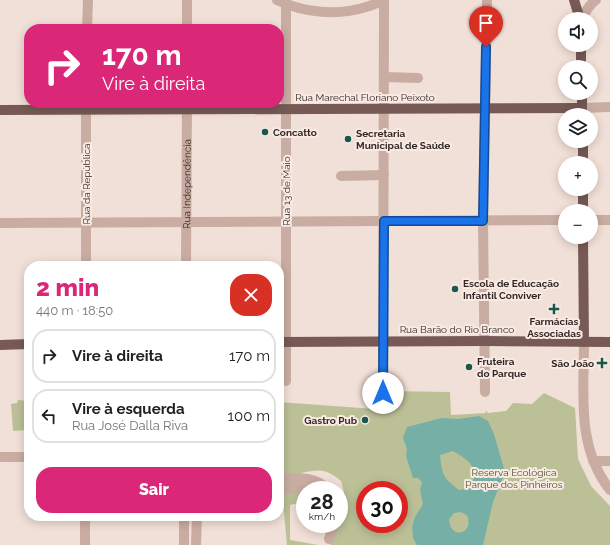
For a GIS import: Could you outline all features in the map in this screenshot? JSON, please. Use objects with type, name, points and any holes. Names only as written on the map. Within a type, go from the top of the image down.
[{"type":"main road","points":[[574,0],[578,12]]},
{"type":"main road","name":"Rua Marechal Floriano Peixoto","points":[[0,110],[43,108]]},
{"type":"main road","name":"Rua Marechal Floriano Peixoto","points":[[253,108],[484,109],[558,111]]},
{"type":"main road","points":[[583,244],[584,342]]},
{"type":"main road","name":"Rua Barão do Rio Branco","points":[[284,342],[610,342]]},
{"type":"main road","points":[[0,345],[24,344]]},
{"type":"street","points":[[87,24],[88,0]]},
{"type":"street","points":[[187,0],[187,24]]},
{"type":"street","points":[[283,2],[311,12],[342,12],[366,8],[384,0],[383,393]]},
{"type":"street","points":[[485,392],[483,221],[487,0]]},
{"type":"street","points":[[584,0],[592,0]]},
{"type":"street","points":[[585,12],[596,0]]},
{"type":"street","name":"Rua 13 de Maio","points":[[283,2],[284,24]]},
{"type":"street","name":"Rua 13 de Maio","points":[[284,38],[286,109],[286,222],[284,282]]},
{"type":"street","points":[[384,77],[418,78]]},
{"type":"street","name":"Rua Marechal Floriano Peixoto","points":[[598,109],[610,107]]},
{"type":"street","name":"Rua da República","points":[[86,108],[86,261]]},
{"type":"street","name":"Rua Independência","points":[[186,261],[187,108]]},
{"type":"street","points":[[342,176],[384,175]]},
{"type":"street","points":[[0,223],[558,220]]},
{"type":"street","points":[[598,220],[610,220]]},
{"type":"street","points":[[584,342],[584,418],[588,444],[593,461],[610,490]]},
{"type":"street","name":"Rua 13 de Maio","points":[[284,362],[286,381]]},
{"type":"street","points":[[0,457],[24,457]]},
{"type":"street","points":[[593,461],[610,461]]},
{"type":"street","points":[[284,479],[307,478],[317,481]]},
{"type":"street","points":[[284,490],[296,490]]},
{"type":"street","points":[[85,521],[85,545]]},
{"type":"street","points":[[184,521],[184,545]]},
{"type":"street","points":[[184,534],[196,540],[197,521]]},
{"type":"street","points":[[329,539],[331,533]]},
{"type":"green space","name":"Reserva Ecológica Parque dos Pinheiros","points":[[387,391],[450,392],[451,415],[486,413],[485,410],[488,413],[506,411],[513,403],[532,404],[544,393],[575,408],[578,459],[591,486],[610,506],[610,545],[330,545],[334,539],[335,533],[348,533],[348,481],[341,481],[331,474],[322,471],[301,473],[302,481],[296,481],[296,504],[290,505],[290,540],[318,545],[287,545],[284,513],[284,402],[388,410]]},
{"type":"green space","points":[[18,400],[24,401],[24,430],[13,431],[11,404],[17,403]]},
{"type":"water","points":[[479,416],[488,421],[494,434],[505,472],[493,502],[483,545],[417,545],[413,538],[412,527],[415,517],[423,504],[420,490],[422,482],[418,478],[413,478],[406,456],[407,449],[403,438],[407,427],[442,418],[458,419]],"holes":[[[453,451],[464,458],[471,465],[474,475],[471,488],[459,490],[444,476],[440,455]],[[460,512],[467,515],[469,522],[468,527],[465,530],[457,532],[450,526],[449,519],[454,513]]]},
{"type":"place","name":"Concatto","points":[[265,132]]},
{"type":"place","name":"Secretaria Municipal de Saúde","points":[[348,139]]},
{"type":"place","name":"Escola de Educação Infantil Conviver","points":[[455,289]]},
{"type":"place","name":"Farmácias Associadas","points":[[554,309]]},
{"type":"place","name":"São João","points":[[602,363]]},
{"type":"place","name":"Fruteira do Parque","points":[[469,367]]},
{"type":"place","name":"Gastro Pub","points":[[365,420]]},
{"type":"route","points":[[383,393],[384,221],[483,221],[486,47]]}]
